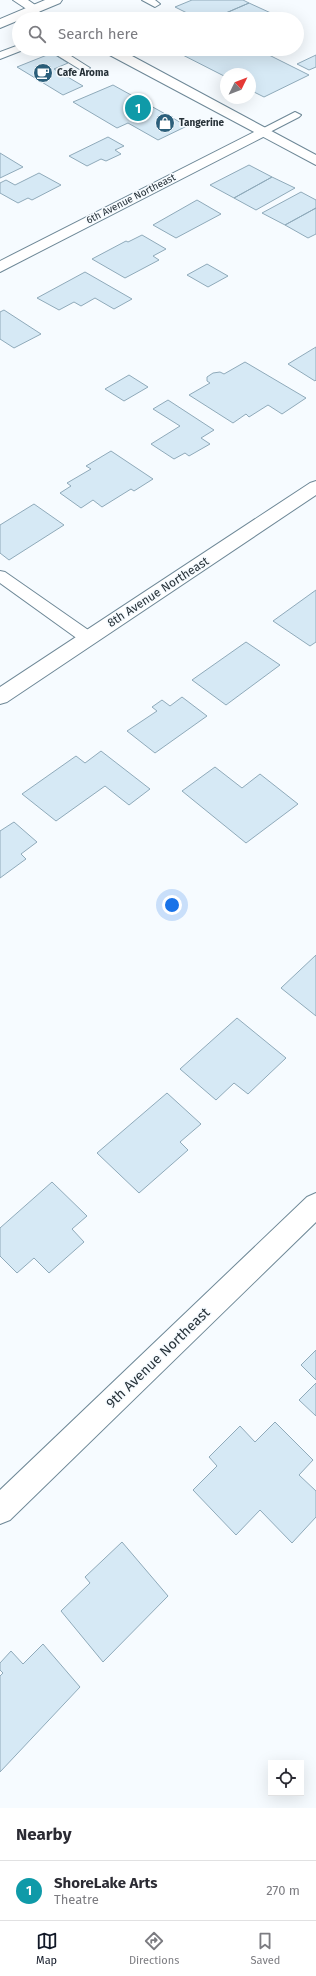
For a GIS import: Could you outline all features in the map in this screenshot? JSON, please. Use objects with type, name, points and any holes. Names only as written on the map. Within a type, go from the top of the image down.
[{"type":"street","points":[[19,0],[41,12]]},
{"type":"street","points":[[28,12],[56,0]]},
{"type":"street","points":[[0,24],[12,19]]},
{"type":"street","points":[[122,56],[316,161]]},
{"type":"street","name":"6th Avenue Northeast","points":[[0,267],[262,132]]},
{"type":"street","name":"8th Avenue Northeast","points":[[0,697],[316,487]]},
{"type":"street","name":"9th Avenue Northeast","points":[[0,1510],[316,1205]]},
{"type":"lane","points":[[0,56],[12,51]]},
{"type":"lane","points":[[64,56],[85,68]]},
{"type":"lane","points":[[262,132],[295,115]]},
{"type":"lane","points":[[0,576],[88,638]]},
{"type":"building","points":[[192,0],[243,0],[249,3],[228,12],[185,12],[175,7]]},
{"type":"building","points":[[249,3],[269,12],[228,12]]},
{"type":"building","points":[[316,55],[316,67],[309,70],[297,64]]},
{"type":"building","name":"Cafe Aroma","points":[[44,56],[57,56],[68,63],[54,69],[83,86],[63,95],[17,67]]},
{"type":"building","points":[[185,56],[271,56],[309,75],[264,97],[256,93],[256,68],[220,68],[220,74]]},
{"type":"building","points":[[113,85],[187,126],[158,140],[128,123],[117,128],[73,102]]},
{"type":"building","points":[[108,137],[124,146],[115,150],[121,154],[106,161],[101,159],[87,166],[69,156]]},
{"type":"building","points":[[0,153],[23,167],[0,178]]},
{"type":"building","points":[[249,165],[272,177],[234,198],[210,185]]},
{"type":"building","points":[[39,173],[61,185],[32,200],[28,198],[18,203],[0,193],[0,183],[6,180],[15,185]]},
{"type":"building","points":[[272,177],[295,188],[256,210],[234,198]]},
{"type":"building","points":[[301,192],[316,200],[316,208],[285,225],[262,213]]},
{"type":"building","points":[[197,200],[221,214],[176,238],[153,225]]},
{"type":"building","points":[[316,208],[316,234],[308,238],[285,225]]},
{"type":"building","points":[[142,235],[166,249],[153,256],[159,260],[125,278],[92,259],[126,241],[128,242]]},
{"type":"building","points":[[207,264],[228,276],[208,287],[187,275]]},
{"type":"building","points":[[85,272],[132,299],[114,309],[95,298],[81,306],[74,302],[59,310],[37,298]]},
{"type":"building","points":[[4,310],[41,334],[14,348],[0,339],[0,312]]},
{"type":"building","points":[[316,347],[316,380],[315,381],[288,364]]},
{"type":"building","points":[[245,362],[306,398],[282,414],[268,405],[249,417],[246,414],[233,423],[189,395],[210,383],[207,381],[207,377],[213,373],[220,372],[224,374]]},
{"type":"building","points":[[129,375],[148,387],[124,401],[105,389]]},
{"type":"building","points":[[168,400],[214,430],[201,438],[210,444],[189,456],[185,453],[174,459],[151,444],[180,426],[153,409]]},
{"type":"building","points":[[111,451],[153,479],[134,491],[131,489],[102,507],[93,500],[81,508],[60,493],[71,486],[67,483],[91,469],[86,466]]},
{"type":"building","points":[[34,504],[64,525],[9,560],[0,553],[0,525]]},
{"type":"building","points":[[316,590],[316,642],[310,646],[273,621]]},
{"type":"building","points":[[246,642],[280,665],[226,705],[192,680]]},
{"type":"building","points":[[182,697],[207,716],[155,753],[127,731],[157,711],[152,707],[162,700],[170,706]]},
{"type":"building","points":[[101,751],[150,789],[129,805],[105,786],[56,821],[22,794],[76,756],[85,763]]},
{"type":"building","points":[[215,767],[242,788],[260,774],[298,804],[246,843],[182,791]]},
{"type":"building","points":[[14,822],[37,842],[21,854],[26,859],[0,878],[0,831]]},
{"type":"building","points":[[316,955],[316,1016],[281,988]]},
{"type":"building","points":[[237,1018],[286,1058],[248,1094],[234,1083],[216,1100],[180,1069]]},
{"type":"building","points":[[167,1093],[201,1124],[180,1142],[188,1150],[139,1193],[97,1153]]},
{"type":"building","points":[[52,1182],[87,1216],[72,1229],[84,1242],[49,1273],[34,1258],[17,1273],[0,1256],[0,1228]]},
{"type":"building","points":[[316,1350],[316,1380],[301,1365]]},
{"type":"building","points":[[316,1383],[316,1416],[299,1400]]},
{"type":"building","points":[[275,1422],[313,1460],[299,1475],[316,1491],[316,1517],[292,1543],[260,1510],[236,1535],[193,1490],[217,1466],[209,1457],[240,1426],[255,1442]]},
{"type":"building","points":[[122,1542],[168,1596],[103,1662],[61,1611],[90,1583],[85,1577]]},
{"type":"building","points":[[43,1644],[80,1687],[0,1772],[0,1676],[3,1673],[0,1670],[0,1663],[11,1651],[23,1664]]},
{"type":"place","name":"Cafe Aroma","points":[[43,73]]},
{"type":"place","name":"ShoreLake Arts","points":[[138,108]]},
{"type":"place","name":"Tangerine","points":[[165,123]]}]
